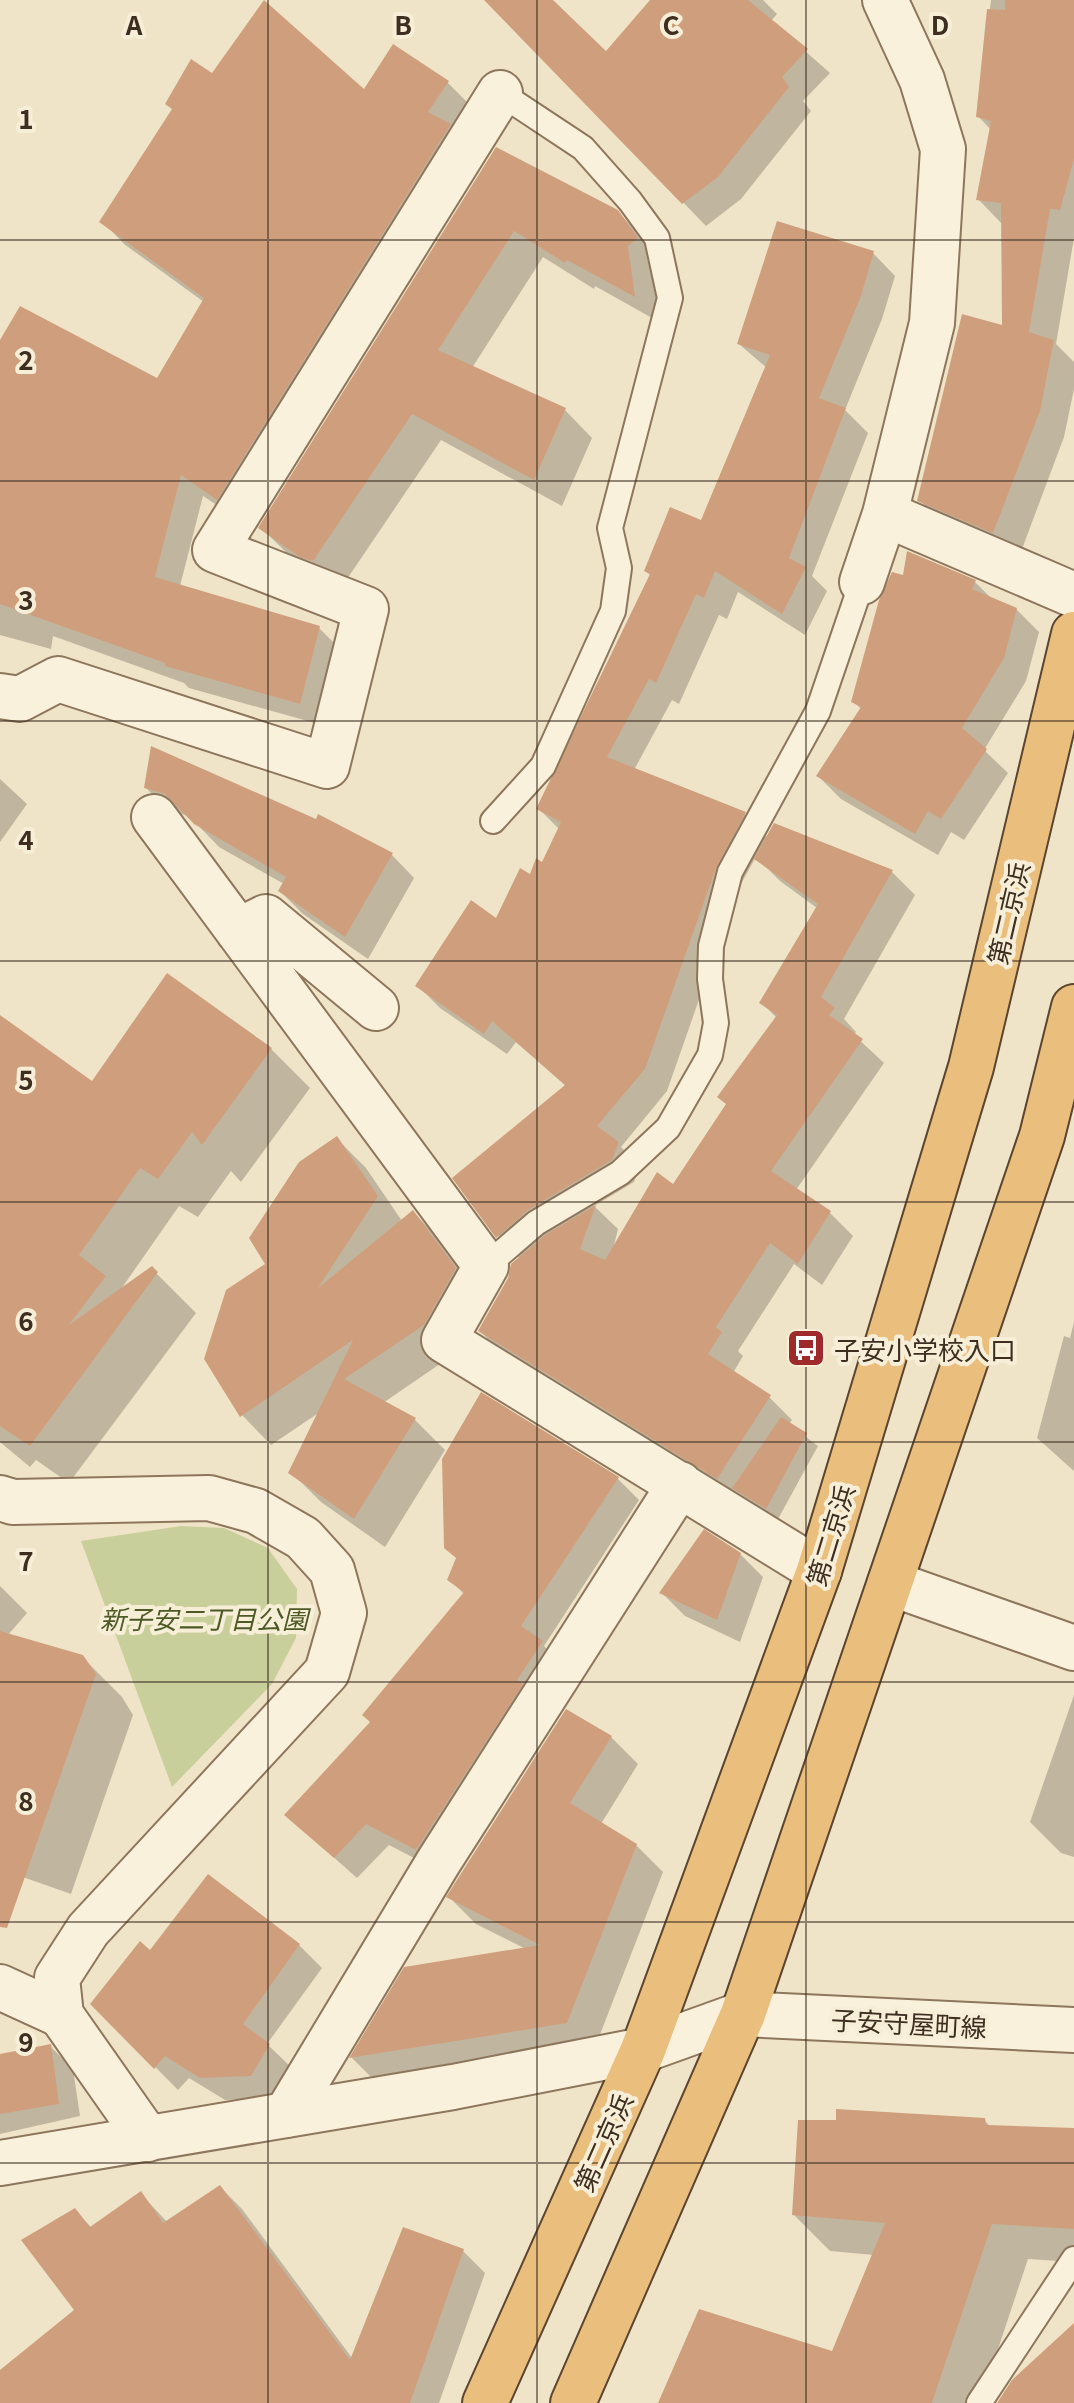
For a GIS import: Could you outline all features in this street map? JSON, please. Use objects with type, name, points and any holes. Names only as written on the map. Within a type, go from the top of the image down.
[{"type":"highway","name":"第二京浜","points":[[485,2403],[643,2050],[819,1571],[971,1067],[1074,634]]},
{"type":"highway","points":[[573,2403],[743,2014],[1042,1136],[1074,1007]]},
{"type":"street","points":[[862,582],[885,514],[932,323],[943,149],[922,80],[885,0]]},
{"type":"street","points":[[0,696],[20,699],[58,679],[327,766],[366,609],[215,550],[500,93]]},
{"type":"street","points":[[885,514],[1074,595]]},
{"type":"street","points":[[154,817],[486,1266],[444,1340],[819,1571]]},
{"type":"street","points":[[238,931],[266,917],[376,1008]]},
{"type":"street","points":[[286,2115],[439,1861],[680,1484]]},
{"type":"street","points":[[0,1498],[13,1502],[209,1498],[256,1511],[303,1538],[332,1570],[344,1613],[327,1672],[88,1930],[57,1978],[61,2015],[148,2139]]},
{"type":"street","points":[[890,1583],[1074,1648]]},
{"type":"street","points":[[0,1987],[61,2015]]},
{"type":"street","points":[[0,2163],[453,2087],[643,2050],[743,2014]]},
{"type":"street","name":"子安守屋町線","points":[[743,2014],[1074,2030]]},
{"type":"lane","points":[[493,821],[543,766],[613,611],[619,568],[610,528],[670,298],[657,238],[630,201],[583,148],[500,93]]},
{"type":"lane","points":[[486,1266],[536,1223],[620,1173],[668,1128],[710,1055],[716,1023],[710,979],[711,946],[730,872],[818,711],[862,582]]},
{"type":"lane","points":[[979,2403],[1074,2259]]},
{"type":"green space","name":"新子安二丁目公園","points":[[181,1526],[224,1528],[268,1548],[297,1589],[296,1638],[272,1684],[172,1787],[81,1541]]},
{"type":"building","points":[[264,0],[364,89],[393,44],[449,81],[428,112],[451,124],[217,500],[181,475],[155,577],[320,626],[300,704],[165,666],[165,663],[0,604],[0,340],[20,306],[157,378],[204,298],[99,222],[172,109],[165,104],[191,59],[212,73]]},
{"type":"building","points":[[484,0],[553,0],[606,51],[650,0],[748,0],[808,49],[782,77],[789,87],[718,177],[682,204]]},
{"type":"building","points":[[1005,0],[1074,0],[1074,159],[1060,210],[1050,209],[1029,332],[1054,340],[1040,411],[993,533],[917,501],[962,314],[1002,325],[1001,203],[976,200],[991,121],[976,117],[987,9],[1005,10]]},
{"type":"building","points":[[496,147],[618,210],[638,238],[628,246],[635,297],[567,260],[565,263],[514,231],[438,350],[566,408],[534,480],[412,414],[313,561],[300,557],[258,528]]},
{"type":"building","points":[[777,221],[874,251],[861,296],[819,398],[846,408],[789,558],[806,567],[782,614],[715,571],[704,598],[696,594],[656,683],[649,679],[607,757],[746,812],[716,868],[645,1069],[597,1126],[619,1142],[612,1160],[528,1210],[496,1238],[452,1178],[565,1085],[492,1021],[484,1034],[415,986],[471,900],[496,918],[520,868],[530,874],[536,858],[542,862],[561,822],[536,809],[650,574],[644,571],[670,507],[701,520],[770,355],[737,344]]},
{"type":"building","points":[[907,551],[976,580],[972,589],[1017,608],[1004,658],[962,728],[987,749],[941,819],[928,811],[915,834],[816,776],[861,707],[851,702],[879,600],[892,572],[903,575]]},
{"type":"building","points":[[151,746],[316,819],[318,814],[393,853],[345,937],[278,891],[286,877],[194,824],[165,794],[144,788]]},
{"type":"building","points":[[774,823],[893,870],[821,997],[835,1008],[829,1015],[863,1039],[771,1171],[831,1211],[798,1264],[770,1243],[716,1327],[722,1332],[708,1354],[771,1395],[717,1479],[478,1331],[508,1278],[511,1264],[545,1235],[596,1205],[580,1249],[605,1260],[657,1172],[673,1184],[726,1104],[717,1097],[777,1015],[759,1003],[818,904],[754,859]]},
{"type":"building","points":[[167,973],[272,1048],[202,1145],[192,1132],[158,1179],[140,1168],[79,1255],[106,1276],[69,1325],[152,1266],[158,1272],[30,1446],[0,1426],[0,1015],[92,1081]]},
{"type":"building","points":[[337,1136],[378,1196],[318,1288],[413,1210],[456,1268],[424,1325],[344,1379],[416,1418],[354,1519],[288,1473],[353,1340],[240,1417],[204,1359],[226,1290],[265,1264],[249,1238],[299,1162]]},
{"type":"building","points":[[481,1392],[619,1477],[521,1626],[543,1641],[517,1680],[523,1684],[416,1850],[366,1824],[334,1858],[284,1815],[370,1722],[362,1715],[464,1592],[447,1580],[456,1558],[444,1548],[442,1459]]},
{"type":"building","points":[[781,1417],[807,1433],[766,1509],[732,1488]]},
{"type":"building","points":[[704,1529],[741,1553],[717,1620],[659,1593]]},
{"type":"building","points":[[0,1631],[83,1655],[96,1674],[7,1928],[0,1927]]},
{"type":"building","points":[[566,1709],[612,1736],[570,1803],[637,1844],[567,2023],[349,2058],[404,1967],[540,1945],[446,1897]]},
{"type":"building","points":[[208,1874],[300,1944],[243,2024],[270,2044],[251,2076],[200,2078],[165,2056],[154,2069],[90,2004],[140,1941],[150,1950]]},
{"type":"building","points":[[51,2044],[59,2104],[0,2114],[0,2054]]},
{"type":"building","points":[[836,2109],[985,2118],[986,2125],[1074,2128],[1074,2229],[992,2224],[932,2403],[658,2403],[699,2309],[832,2351],[885,2223],[792,2215],[798,2120],[836,2120]]},
{"type":"building","points":[[220,2185],[350,2360],[403,2227],[464,2249],[410,2403],[0,2403],[0,2370],[74,2310],[21,2240],[75,2208],[90,2227],[141,2191],[163,2223]]},
{"type":"building","points":[[1074,2323],[1074,2403],[997,2403],[1012,2380]]},
{"type":"place","name":"子安小学校入口","points":[[806,1348]]}]
